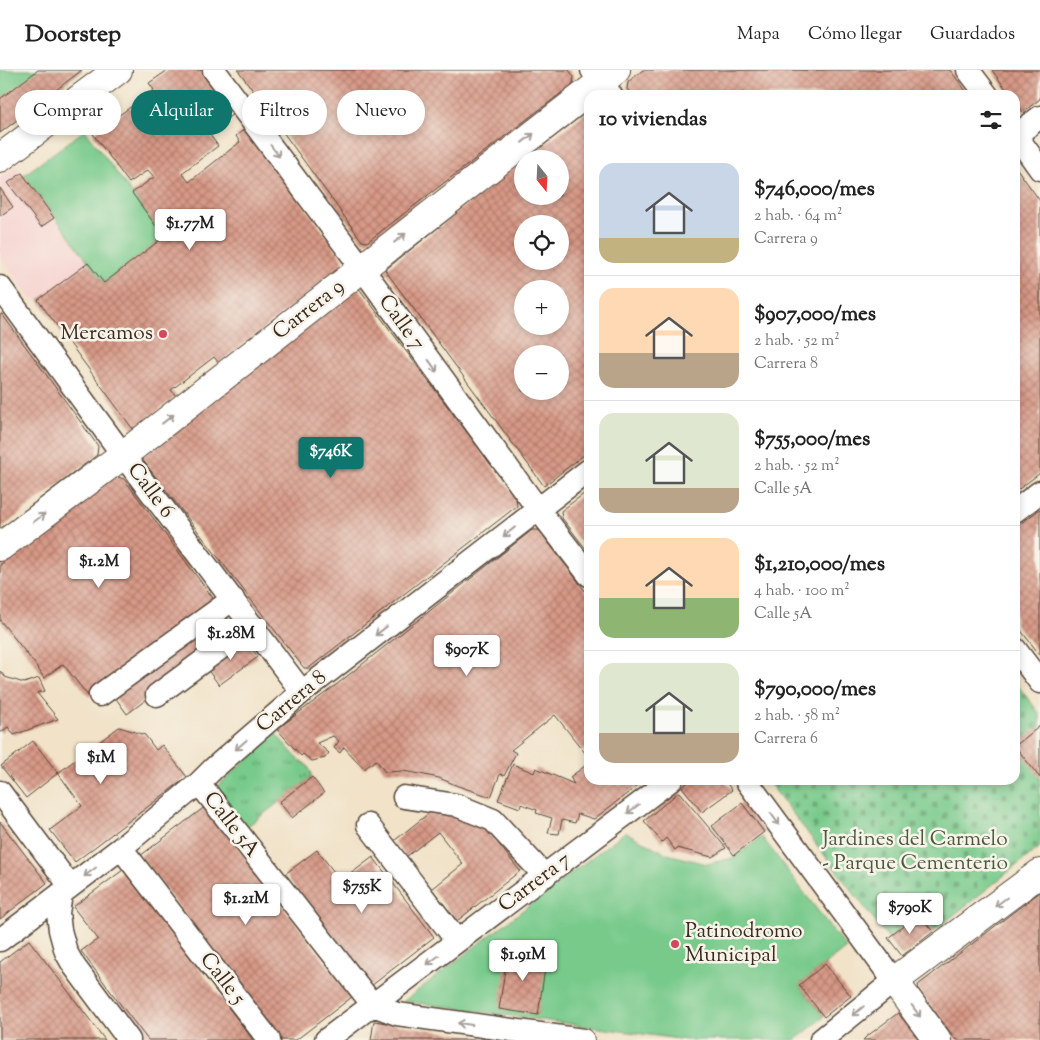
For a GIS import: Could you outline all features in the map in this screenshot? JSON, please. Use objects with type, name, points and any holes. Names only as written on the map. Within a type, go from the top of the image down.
[{"type":"main road","points":[[0,158],[118,70]]},
{"type":"main road","name":"Carrera 9","points":[[591,90],[605,79]]},
{"type":"main road","name":"Carrera 9","points":[[0,547],[123,455],[584,95]]},
{"type":"main road","points":[[937,1040],[894,981],[1040,872]]},
{"type":"street","name":"Calle 7","points":[[214,70],[584,569]]},
{"type":"street","points":[[968,70],[983,90]]},
{"type":"street","points":[[1020,131],[1040,117]]},
{"type":"street","points":[[1020,142],[1040,169]]},
{"type":"street","name":"Calle 6","points":[[0,288],[302,692]]},
{"type":"street","name":"Carrera 8","points":[[0,940],[121,848],[199,783],[302,692],[584,474]]},
{"type":"street","points":[[1020,507],[1040,492]]},
{"type":"street","points":[[100,695],[233,599]]},
{"type":"street","points":[[157,695],[252,625]]},
{"type":"street","points":[[1020,656],[1040,682]]},
{"type":"street","name":"Calle 5A","points":[[199,783],[373,1004],[396,1014],[583,1040]]},
{"type":"street","name":"Carrera 7","points":[[326,1040],[664,785]]},
{"type":"street","points":[[750,785],[894,981],[821,1040]]},
{"type":"street","points":[[0,792],[66,890],[58,912],[60,930],[66,952],[74,966],[129,1040]]},
{"type":"street","points":[[404,797],[456,804],[493,820],[545,876]]},
{"type":"street","points":[[368,825],[457,941]]},
{"type":"street","name":"Calle 5","points":[[121,848],[269,1040]]},
{"type":"shaded area","points":[[17,166],[88,263],[38,300],[31,299],[0,257],[0,178]]},
{"type":"green space","points":[[0,70],[82,70],[56,90],[15,90],[15,121],[0,133]]},
{"type":"green space","points":[[78,135],[89,135],[164,237],[104,283],[24,175]]},
{"type":"green space","name":"Jardines del Carmelo - Parque Cementerio","points":[[1020,688],[1040,714],[1040,847],[902,956],[771,785],[1020,785]]},
{"type":"green space","points":[[275,733],[297,758],[308,766],[312,777],[248,826],[242,826],[217,796],[218,786]]},
{"type":"green space","points":[[625,832],[667,854],[707,864],[733,858],[762,837],[846,948],[799,985],[824,1017],[795,1040],[686,1040],[404,1001]]},
{"type":"building","points":[[38,70],[82,70],[56,90],[15,90],[15,121],[0,133],[0,99]]},
{"type":"building","points":[[168,70],[206,70],[220,90],[154,90],[149,83]]},
{"type":"building","points":[[238,70],[569,70],[574,77],[573,84],[367,242],[362,241],[285,135],[327,135],[327,90],[253,90]]},
{"type":"building","points":[[643,70],[950,70],[965,90],[628,90],[628,82]]},
{"type":"building","points":[[992,70],[1040,70],[1040,99],[1023,112],[1020,108],[1020,90],[1006,90]]},
{"type":"building","points":[[232,106],[236,112],[232,115]]},
{"type":"building","points":[[131,107],[131,135],[210,135],[218,146],[182,173],[189,182],[240,142],[236,136],[242,131],[242,135],[253,135],[343,259],[343,267],[219,363],[214,357],[171,390],[176,396],[136,428],[132,428],[38,300],[88,263],[104,283],[164,237],[132,193],[154,177],[148,170],[129,183],[94,135],[121,135],[121,114]]},
{"type":"building","points":[[584,114],[584,455],[544,486],[385,270],[514,167],[514,205],[569,205],[569,150],[538,150]]},
{"type":"building","points":[[22,173],[54,218],[41,227],[8,183]]},
{"type":"building","points":[[1020,173],[1040,201],[1040,473],[1020,488]]},
{"type":"building","points":[[0,188],[13,207],[0,216]]},
{"type":"building","points":[[358,287],[516,498],[517,506],[309,668],[304,668],[141,458]]},
{"type":"building","points":[[2,314],[98,446],[97,455],[0,529],[0,315]]},
{"type":"building","points":[[115,476],[124,479],[216,602],[89,697],[63,664],[44,678],[0,620],[0,565]]},
{"type":"building","points":[[584,494],[584,547],[562,518],[561,511]]},
{"type":"building","points":[[1040,509],[1040,655],[1020,629],[1020,524]]},
{"type":"building","points":[[532,530],[539,530],[584,589],[584,752],[555,715],[511,750],[516,753],[504,776],[500,774],[491,797],[439,778],[403,771],[385,772],[376,760],[364,769],[344,747],[340,753],[334,748],[339,741],[333,736],[317,743],[329,753],[325,758],[312,761],[303,754],[301,756],[277,729],[336,685]]},
{"type":"building","points":[[223,612],[238,632],[127,714],[112,693]]},
{"type":"building","points":[[243,637],[258,657],[219,685],[204,665]]},
{"type":"building","points":[[0,671],[5,677],[24,683],[39,678],[45,691],[37,693],[58,719],[14,735],[8,727],[0,733]]},
{"type":"building","points":[[1040,726],[1040,778],[1020,752],[1020,742]]},
{"type":"building","points":[[119,727],[145,735],[156,750],[162,745],[187,777],[75,862],[50,830],[82,806],[58,773]]},
{"type":"building","points":[[33,741],[58,773],[26,798],[1,766]]},
{"type":"building","points":[[513,764],[534,773],[536,768],[574,784],[570,777],[584,767],[584,785],[638,785],[594,819],[578,814],[575,823],[562,820],[559,834],[548,833],[552,818],[536,813],[537,810],[521,804],[520,808],[498,800]]},
{"type":"building","points":[[312,777],[324,793],[292,818],[279,802]]},
{"type":"building","points":[[685,785],[728,785],[732,790],[702,812],[682,787]]},
{"type":"building","points":[[679,792],[726,848],[712,857],[677,848],[675,850],[666,838],[662,842],[644,821]]},
{"type":"building","points":[[742,803],[764,832],[734,855],[712,826]]},
{"type":"building","points":[[206,806],[352,997],[296,1040],[280,1040],[140,856]]},
{"type":"building","points":[[434,809],[482,823],[520,871],[457,921],[432,889],[463,864],[438,832],[406,857],[394,841]]},
{"type":"building","points":[[0,822],[47,883],[0,919]]},
{"type":"building","points":[[317,850],[341,881],[373,857],[434,937],[371,986],[285,874]]},
{"type":"building","points":[[123,870],[253,1040],[148,1040],[117,1000],[81,951],[98,939],[73,907]]},
{"type":"building","points":[[1040,892],[1040,1040],[956,1040],[919,990],[918,985]]},
{"type":"building","points":[[919,914],[933,932],[902,956],[888,938]]},
{"type":"building","points":[[29,940],[105,1040],[0,1039],[0,962]]},
{"type":"building","points":[[508,950],[547,955],[538,1015],[499,1009]]},
{"type":"building","points":[[825,964],[851,996],[824,1017],[799,985]]},
{"type":"building","points":[[898,1013],[919,1040],[863,1040],[866,1037]]},
{"type":"building","points":[[374,1021],[489,1039],[489,1040],[371,1040]]},
{"type":"place","name":"Mercamos","points":[[163,334]]},
{"type":"place","name":"Patinodromo Municipal","points":[[675,944]]}]
